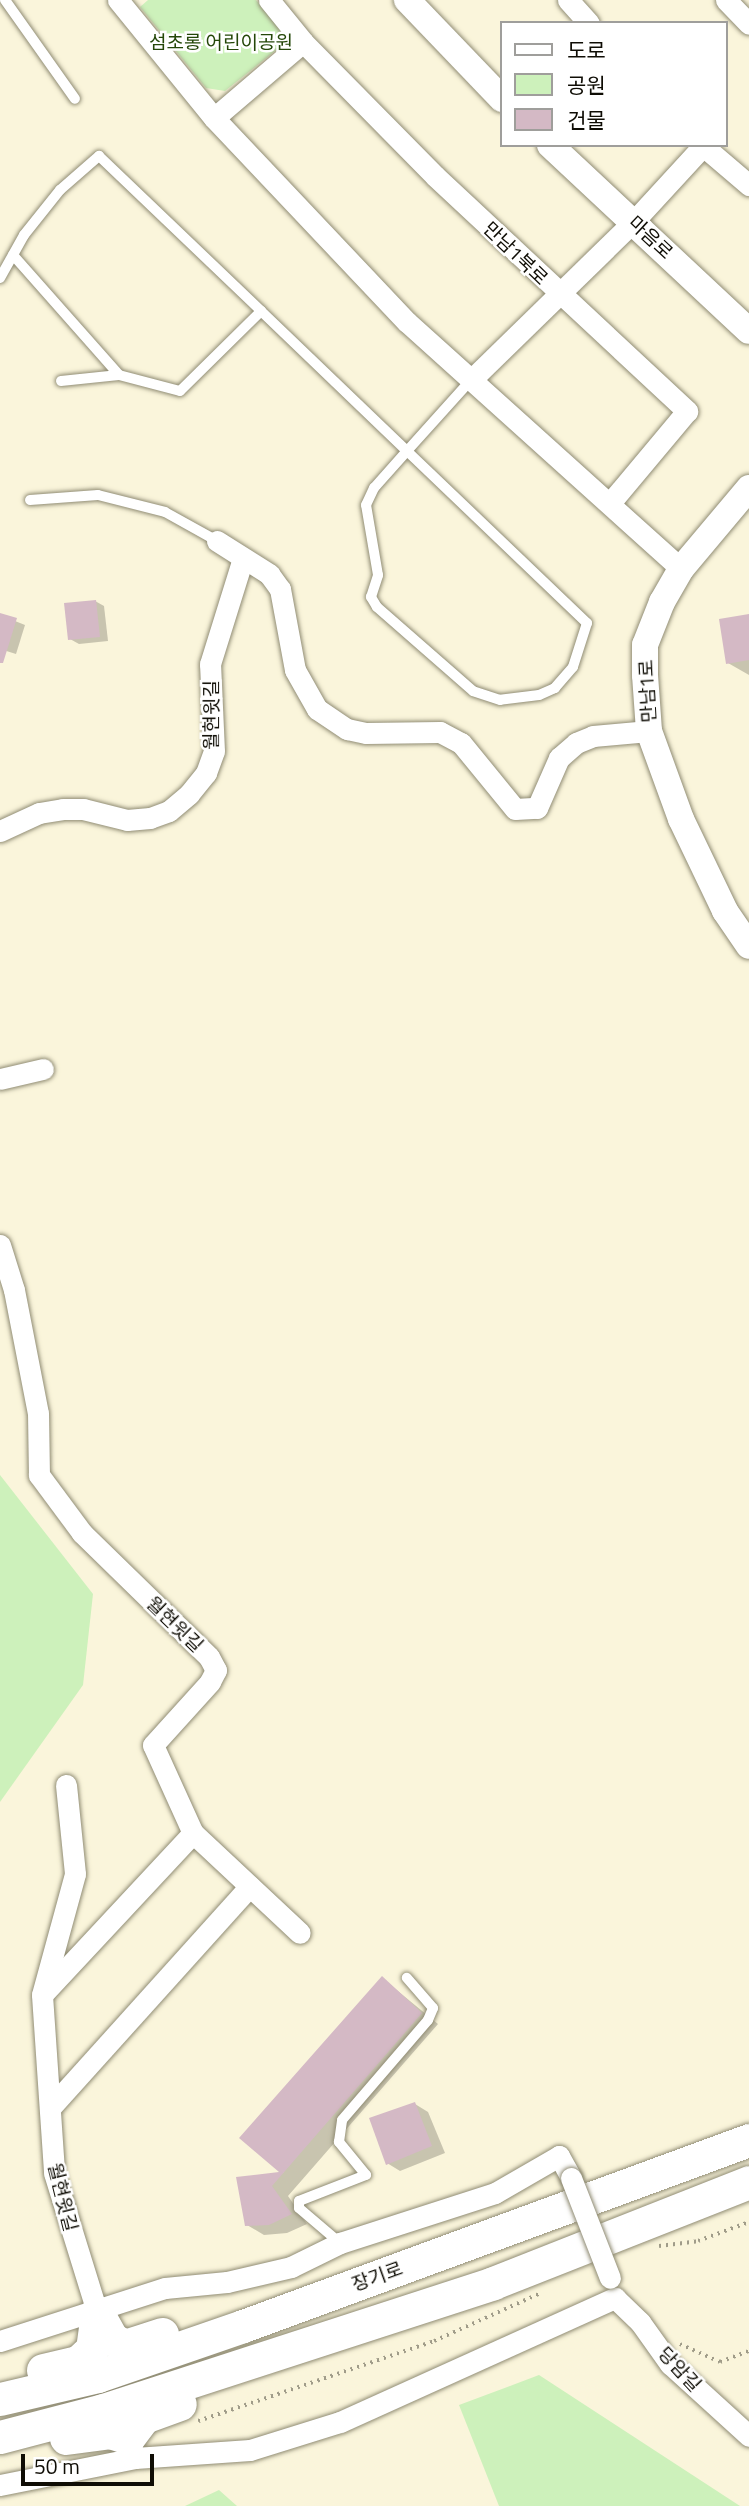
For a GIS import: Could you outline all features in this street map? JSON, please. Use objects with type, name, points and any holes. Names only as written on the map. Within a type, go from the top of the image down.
[{"type":"main road","name":"장기로","points":[[0,2399],[98,2376],[243,2326],[749,2140]]},
{"type":"main road","points":[[0,2437],[103,2410],[493,2283],[749,2182]]},
{"type":"main road","points":[[0,2457],[81,2434],[110,2432],[131,2448],[144,2417],[463,2309],[493,2283]]},
{"type":"main road","points":[[97,2312],[112,2339],[125,2346],[203,2320],[243,2326]]},
{"type":"main road","points":[[0,2380],[78,2362],[92,2349],[97,2312]]},
{"type":"street","points":[[118,0],[214,118],[407,322],[681,569]]},
{"type":"street","name":"만남1북로","points":[[269,0],[303,41],[558,292],[687,411],[610,503]]},
{"type":"street","points":[[407,0],[500,97]]},
{"type":"street","points":[[568,0],[587,21]]},
{"type":"street","points":[[214,118],[303,41]]},
{"type":"street","name":"마음로","points":[[552,147],[749,331]]},
{"type":"street","points":[[471,380],[558,292],[634,221],[702,147]]},
{"type":"street","points":[[704,147],[749,185]]},
{"type":"street","name":"만남1로","points":[[749,488],[681,569],[645,645],[649,731],[681,819],[725,911],[749,946]]},
{"type":"street","points":[[217,541],[270,574],[281,589],[295,670],[317,709],[346,729],[366,733],[440,732],[461,743],[515,809],[537,808],[559,758],[576,743],[593,736],[649,731]]},
{"type":"street","name":"월현윗길","points":[[0,831],[39,813],[64,809],[83,808],[127,820],[150,818],[169,811],[189,794],[206,772],[214,751],[210,664],[243,558]]},
{"type":"street","points":[[0,1079],[43,1069]]},
{"type":"street","name":"월현윗길","points":[[0,1245],[14,1290],[38,1413],[39,1475],[82,1533],[209,1657],[216,1670],[210,1682],[153,1745],[193,1832]]},
{"type":"street","name":"월현윗길","points":[[66,1786],[75,1874],[42,1995],[54,2172],[97,2312]]},
{"type":"street","points":[[42,1995],[193,1832],[300,1933]]},
{"type":"street","points":[[51,2107],[250,1886]]},
{"type":"street","points":[[0,2341],[165,2288],[227,2282],[291,2267],[340,2243],[495,2193],[559,2156],[571,2178],[612,2288],[340,2422],[250,2450],[131,2448],[0,2485]]},
{"type":"street","name":"당암길","points":[[612,2288],[670,2364],[749,2436]]},
{"type":"lane","points":[[5,0],[75,99]]},
{"type":"lane","points":[[0,8],[12,11]]},
{"type":"lane","points":[[0,278],[13,255],[60,190],[99,156],[407,451],[587,623],[573,667],[555,688],[499,699],[473,691],[377,607],[371,597],[379,575],[366,505],[374,488],[407,451],[471,380]]},
{"type":"lane","points":[[13,255],[119,375]]},
{"type":"lane","points":[[61,381],[119,375],[180,391],[261,311]]},
{"type":"lane","points":[[30,500],[98,495],[165,512],[217,541]]},
{"type":"lane","points":[[340,2243],[299,2208],[299,2201],[366,2175],[339,2142],[342,2120],[428,2020],[433,2008],[407,1978]]},
{"type":"path","points":[[645,2248],[698,2241],[749,2222]]},
{"type":"path","points":[[186,2426],[434,2341],[544,2292]]},
{"type":"path","points":[[676,2341],[720,2362],[749,2351]]},
{"type":"green space","name":"섬초롱 어린이공원","points":[[148,0],[256,0],[284,32],[285,43],[225,91],[206,88],[140,7]]},
{"type":"green space","points":[[0,1475],[93,1594],[83,1685],[0,1802]]},
{"type":"green space","points":[[539,2375],[740,2506],[499,2506],[459,2405]]},
{"type":"green space","points":[[219,2490],[237,2506],[185,2506]]},
{"type":"building","points":[[96,600],[100,637],[68,640],[64,603]]},
{"type":"building","points":[[0,613],[17,618],[3,663],[0,663]]},
{"type":"building","points":[[749,614],[749,660],[726,664],[719,619]]},
{"type":"building","points":[[382,1976],[422,2013],[272,2186],[292,2214],[269,2225],[245,2226],[236,2177],[279,2172],[239,2138]]},
{"type":"building","points":[[415,2102],[432,2146],[386,2165],[369,2118]]}]
